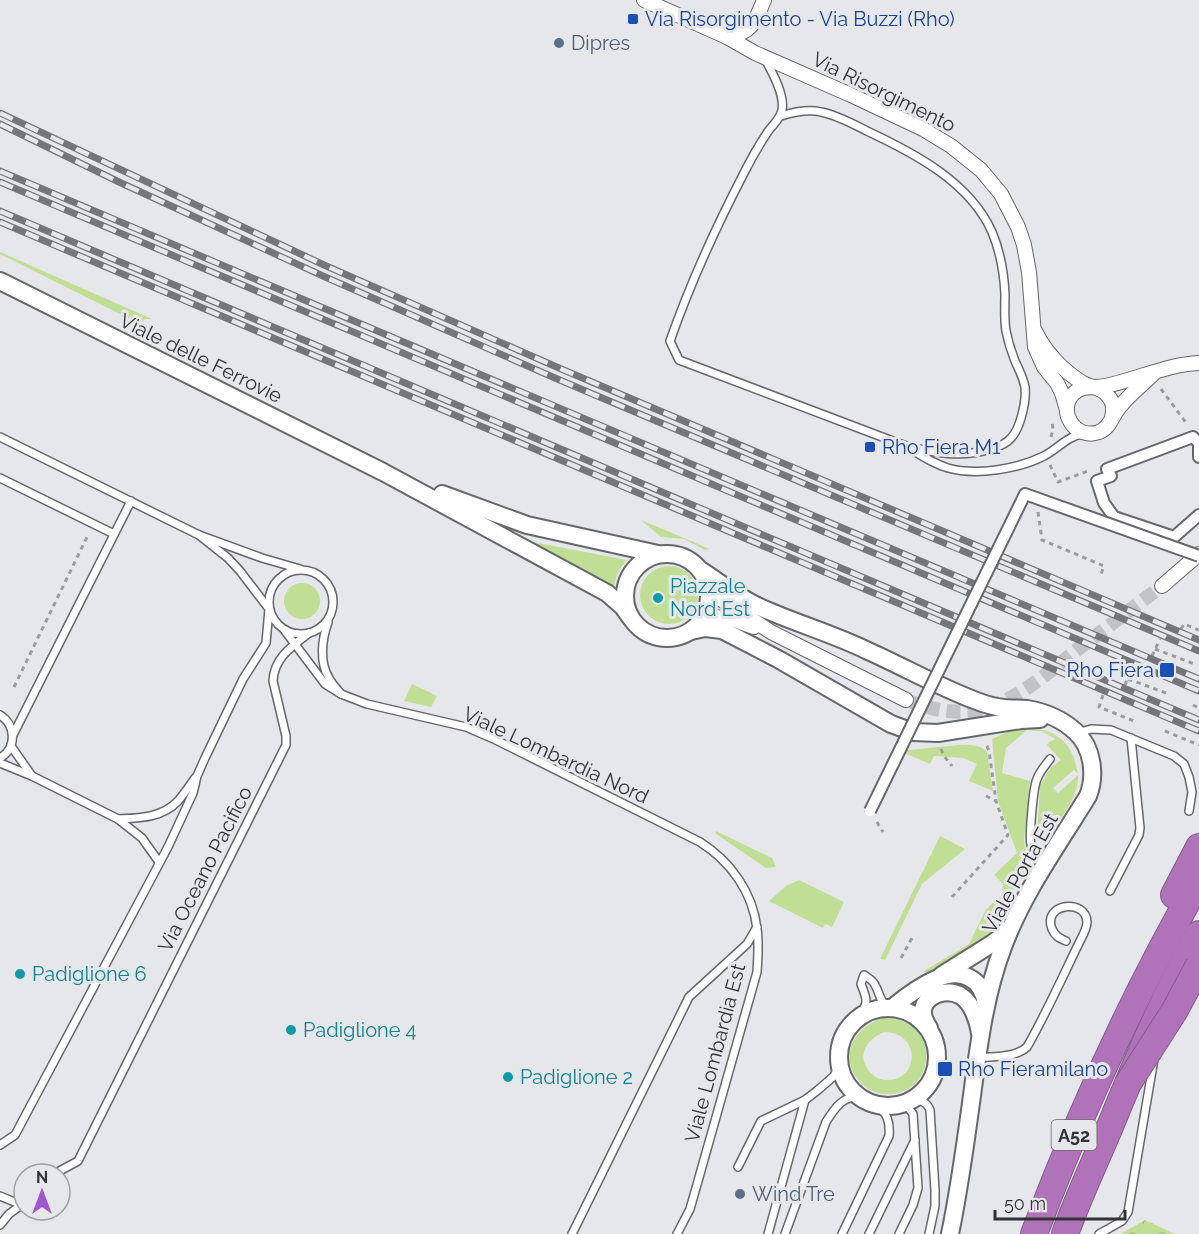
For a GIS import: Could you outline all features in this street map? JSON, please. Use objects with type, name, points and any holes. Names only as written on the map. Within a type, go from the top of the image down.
[{"type":"highway","points":[[1117,1038],[1148,945],[1199,847]]},
{"type":"highway","name":"A52","points":[[1034,1234],[1078,1124],[1117,1038],[1199,881]]},
{"type":"highway","name":"A52","points":[[1065,1234],[1127,1085],[1182,965],[1199,934]]},
{"type":"highway","points":[[1127,1085],[1175,1010],[1199,967]]},
{"type":"street","name":"Via Risorgimento","points":[[644,0],[923,129],[951,146],[981,170],[1001,194],[1022,237],[1029,272],[1036,352],[1059,388],[1067,410]]},
{"type":"street","points":[[727,37],[740,35],[750,27],[757,19],[764,0]]},
{"type":"street","name":"Viale delle Ferrovie","points":[[0,281],[382,472],[607,593],[623,607],[630,617]]},
{"type":"street","name":"Via Risorgimento","points":[[1033,326],[1041,342],[1062,367],[1081,382],[1093,387]]},
{"type":"street","points":[[1155,372],[1125,400],[1102,431],[1088,434],[1079,431],[1069,420],[1067,410],[1070,399],[1075,392],[1083,388],[1104,386],[1155,372],[1181,365],[1199,363]]},
{"type":"street","points":[[1093,387],[1104,392],[1112,401],[1114,411],[1111,421]]},
{"type":"street","points":[[1199,457],[1199,444],[1193,437],[1107,469],[1110,476],[1097,481],[1104,504],[1114,517],[1174,537],[1199,515]]},
{"type":"street","name":"Viale delle Ferrovie","points":[[382,472],[527,525],[658,554]]},
{"type":"street","points":[[870,811],[1024,494],[1199,555]]},
{"type":"street","points":[[771,632],[715,616],[678,637],[665,638],[651,635],[639,628],[630,617],[625,604],[626,582],[638,564],[647,558],[670,553],[682,556],[693,562],[722,600],[771,632],[906,700]]},
{"type":"street","points":[[1162,586],[1199,555]]},
{"type":"street","points":[[696,626],[705,614],[709,599],[705,577]]},
{"type":"street","name":"Viale Porta Est","points":[[705,577],[763,609],[859,646],[973,700],[996,707],[1037,711],[1062,722],[1083,740],[1091,761],[1091,788],[1088,796],[1031,889],[1002,949],[980,1036],[950,1234]]},
{"type":"street","name":"Viale Porta Est","points":[[696,626],[722,630],[903,729],[938,734],[1030,718],[1062,722]]},
{"type":"street","points":[[892,1008],[904,998],[993,943],[1015,920]]},
{"type":"street","points":[[936,979],[957,975],[970,978],[983,989],[987,1004]]},
{"type":"street","points":[[930,1032],[921,1021],[902,1010],[892,1008],[870,1011],[848,1028],[844,1035],[838,1057],[840,1072],[848,1086],[868,1102],[887,1107],[904,1103],[923,1092],[933,1078],[937,1063],[936,1047],[930,1032],[924,1020],[923,1009],[928,1000],[934,996],[949,992],[966,1000],[976,1020],[980,1036]]},
{"type":"lane","points":[[764,57],[780,93],[783,104],[781,116],[768,132],[745,170],[679,315],[670,341],[679,360],[906,446],[935,453],[962,455],[982,452],[1010,440],[1020,421],[1025,389],[1008,342],[1003,274],[998,253],[992,233],[981,214],[959,188],[930,164],[898,146],[842,119],[821,112],[802,111],[781,116]]},
{"type":"lane","points":[[906,446],[932,462],[950,468],[984,471],[1028,463],[1052,452],[1074,436],[1088,434]]},
{"type":"lane","points":[[0,437],[198,535],[321,576],[333,593],[334,604],[324,632],[322,644],[324,662],[329,679],[341,694]]},
{"type":"lane","points":[[0,478],[114,534]]},
{"type":"lane","points":[[0,758],[6,755],[11,747],[13,735],[131,501]]},
{"type":"lane","points":[[198,535],[228,558],[240,571],[270,609],[277,624],[284,629],[291,633],[309,633],[325,624],[331,615]]},
{"type":"lane","points":[[0,1145],[15,1135],[193,793],[197,776],[243,679],[266,643],[270,609],[268,599],[274,584],[280,577],[300,569]]},
{"type":"lane","name":"Viale Lombardia Nord","points":[[284,629],[325,684],[341,694],[367,704],[466,727],[496,740],[700,842],[714,851],[739,880]]},
{"type":"lane","name":"Via Oceano Pacifico","points":[[72,1164],[78,1161],[286,745],[273,673],[278,661],[309,633]]},
{"type":"lane","points":[[0,715],[11,725],[13,735]]},
{"type":"lane","points":[[1077,733],[1091,729],[1111,730],[1174,756],[1184,764],[1189,777],[1192,792],[1189,811]]},
{"type":"lane","points":[[1110,891],[1139,835],[1140,828],[1131,738]]},
{"type":"lane","points":[[11,747],[32,776]]},
{"type":"lane","points":[[1047,863],[1033,850],[1030,840],[1034,787],[1042,769],[1050,759]]},
{"type":"lane","points":[[0,763],[32,776],[118,819],[142,838],[159,862]]},
{"type":"lane","points":[[118,819],[158,814],[176,803],[197,776]]},
{"type":"lane","name":"Viale Lombardia Est","points":[[677,1234],[690,1209],[757,972],[757,927],[749,900],[739,880]]},
{"type":"lane","points":[[977,1058],[1013,1055],[1022,1052],[1027,1047],[1087,924],[1086,916],[1082,911],[1074,907],[1063,906],[1056,910],[1051,926],[1054,933],[1066,941]]},
{"type":"lane","points":[[572,1234],[689,997],[747,944],[757,927]]},
{"type":"lane","points":[[1099,1234],[1122,1221],[1128,1212],[1161,1024],[1167,1006],[1181,982],[1199,967]]},
{"type":"lane","points":[[859,1018],[866,1005],[866,994],[861,984],[864,975],[874,982],[882,1002],[892,1008]]},
{"type":"lane","points":[[738,1167],[761,1121],[806,1100],[834,1076],[838,1057]]},
{"type":"lane","points":[[785,1234],[826,1122],[843,1101],[851,1097],[882,1109],[889,1121],[889,1136],[842,1234]]},
{"type":"lane","points":[[768,1234],[806,1100]]},
{"type":"lane","points":[[904,1103],[923,1102],[930,1110],[935,1206],[929,1234]]},
{"type":"lane","points":[[899,1234],[917,1195],[918,1180],[912,1111],[904,1103]]},
{"type":"lane","points":[[868,1234],[915,1140]]},
{"type":"lane","points":[[0,1226],[12,1212]]},
{"type":"path","points":[[1159,387],[1187,423]]},
{"type":"path","points":[[1050,440],[1053,435],[1051,411]]},
{"type":"path","points":[[1037,506],[1042,540],[1104,566],[1101,574]]},
{"type":"path","points":[[14,687],[94,523]]},
{"type":"path","points":[[1182,629],[1184,624],[1199,630]]},
{"type":"path","points":[[1152,656],[1160,639]]},
{"type":"path","points":[[1155,649],[1197,665]]},
{"type":"path","points":[[1125,685],[1132,667]]},
{"type":"path","points":[[1128,678],[1166,693]]},
{"type":"path","points":[[1103,695],[1099,707],[1134,721]]},
{"type":"path","points":[[1193,705],[1199,708]]},
{"type":"path","points":[[1165,731],[1199,746]]},
{"type":"path","points":[[938,734],[939,744],[951,766]]},
{"type":"path","points":[[952,897],[1008,835],[996,801],[989,751],[984,744],[980,743]]},
{"type":"path","points":[[986,796],[996,801]]},
{"type":"path","points":[[901,958],[912,938]]},
{"type":"green space","points":[[0,252],[152,319],[145,319],[140,324]]},
{"type":"green space","points":[[641,520],[710,549],[705,550],[684,539],[661,537]]},
{"type":"green space","points":[[517,539],[627,560],[618,574],[614,590]]},
{"type":"green space","points":[[663,566],[675,566],[690,574],[698,589],[698,601],[690,616],[675,624],[663,624],[648,616],[640,601],[640,589],[648,574]]},
{"type":"green space","points":[[302,583],[315,588],[320,601],[315,614],[302,619],[289,614],[284,601],[289,588]]},
{"type":"green space","points":[[412,684],[437,696],[431,707],[404,701]]},
{"type":"green space","points":[[1027,727],[1056,735],[1068,746],[1078,774],[1074,770],[1053,788],[1058,793],[1078,775],[1076,791],[1063,815],[1042,842],[1037,837],[1040,786],[1050,768],[1061,760],[1047,745],[1056,739],[1041,731],[1027,730],[1006,748],[1002,773],[1030,781],[1024,840],[1030,863],[989,935],[927,975],[924,971],[969,944],[986,909],[1002,895],[1003,884],[994,875],[1017,853],[998,801],[992,739],[1016,728]]},
{"type":"green space","points":[[959,745],[978,746],[987,752],[993,791],[969,781],[977,764],[963,758],[934,756],[930,764],[900,751]]},
{"type":"green space","points":[[716,831],[772,858],[776,867],[766,868],[715,833]]},
{"type":"green space","points":[[940,836],[965,849],[922,884],[885,960],[880,959]]},
{"type":"green space","points":[[799,880],[844,902],[832,927],[825,924],[823,928],[769,901],[786,886]]},
{"type":"green space","points":[[884,1018],[904,1022],[918,1032],[925,1046],[926,1060],[922,1075],[912,1086],[898,1093],[875,1092],[861,1083],[854,1074],[850,1055],[851,1047],[860,1032],[875,1021]],"holes":[[[885,1032],[897,1034],[910,1048],[912,1057],[910,1066],[897,1079],[878,1078],[867,1068],[864,1062],[864,1051],[874,1037]]]},
{"type":"green space","points":[[1145,1220],[1175,1234],[1121,1234]]},
{"type":"tunnel","points":[[906,700],[930,708],[955,712],[973,711],[1002,702],[1042,678],[1162,586]]},
{"type":"railway","points":[[0,113],[324,265],[559,368],[1199,640]]},
{"type":"railway","points":[[0,124],[119,182],[323,276],[555,378],[1199,651]]},
{"type":"railway","points":[[0,171],[1199,679]]},
{"type":"railway","points":[[0,182],[1199,691]]},
{"type":"railway","points":[[0,211],[1199,720]]},
{"type":"railway","points":[[0,222],[1199,731]]},
{"type":"place","name":"Via Risorgimento - Via Buzzi (Rho)","points":[[633,19]]},
{"type":"place","name":"Dipres","points":[[559,43]]},
{"type":"place","name":"Rho Fiera M1","points":[[870,447]]},
{"type":"place","name":"Piazzale Nord Est","points":[[658,598]]},
{"type":"place","name":"Rho Fiera","points":[[1167,670]]},
{"type":"place","name":"Padiglione 6","points":[[20,974]]},
{"type":"place","name":"Padiglione 4","points":[[291,1030]]},
{"type":"place","name":"Rho Fieramilano","points":[[945,1069]]},
{"type":"place","name":"Padiglione 2","points":[[508,1077]]},
{"type":"place","name":"Wind Tre","points":[[740,1194]]}]
